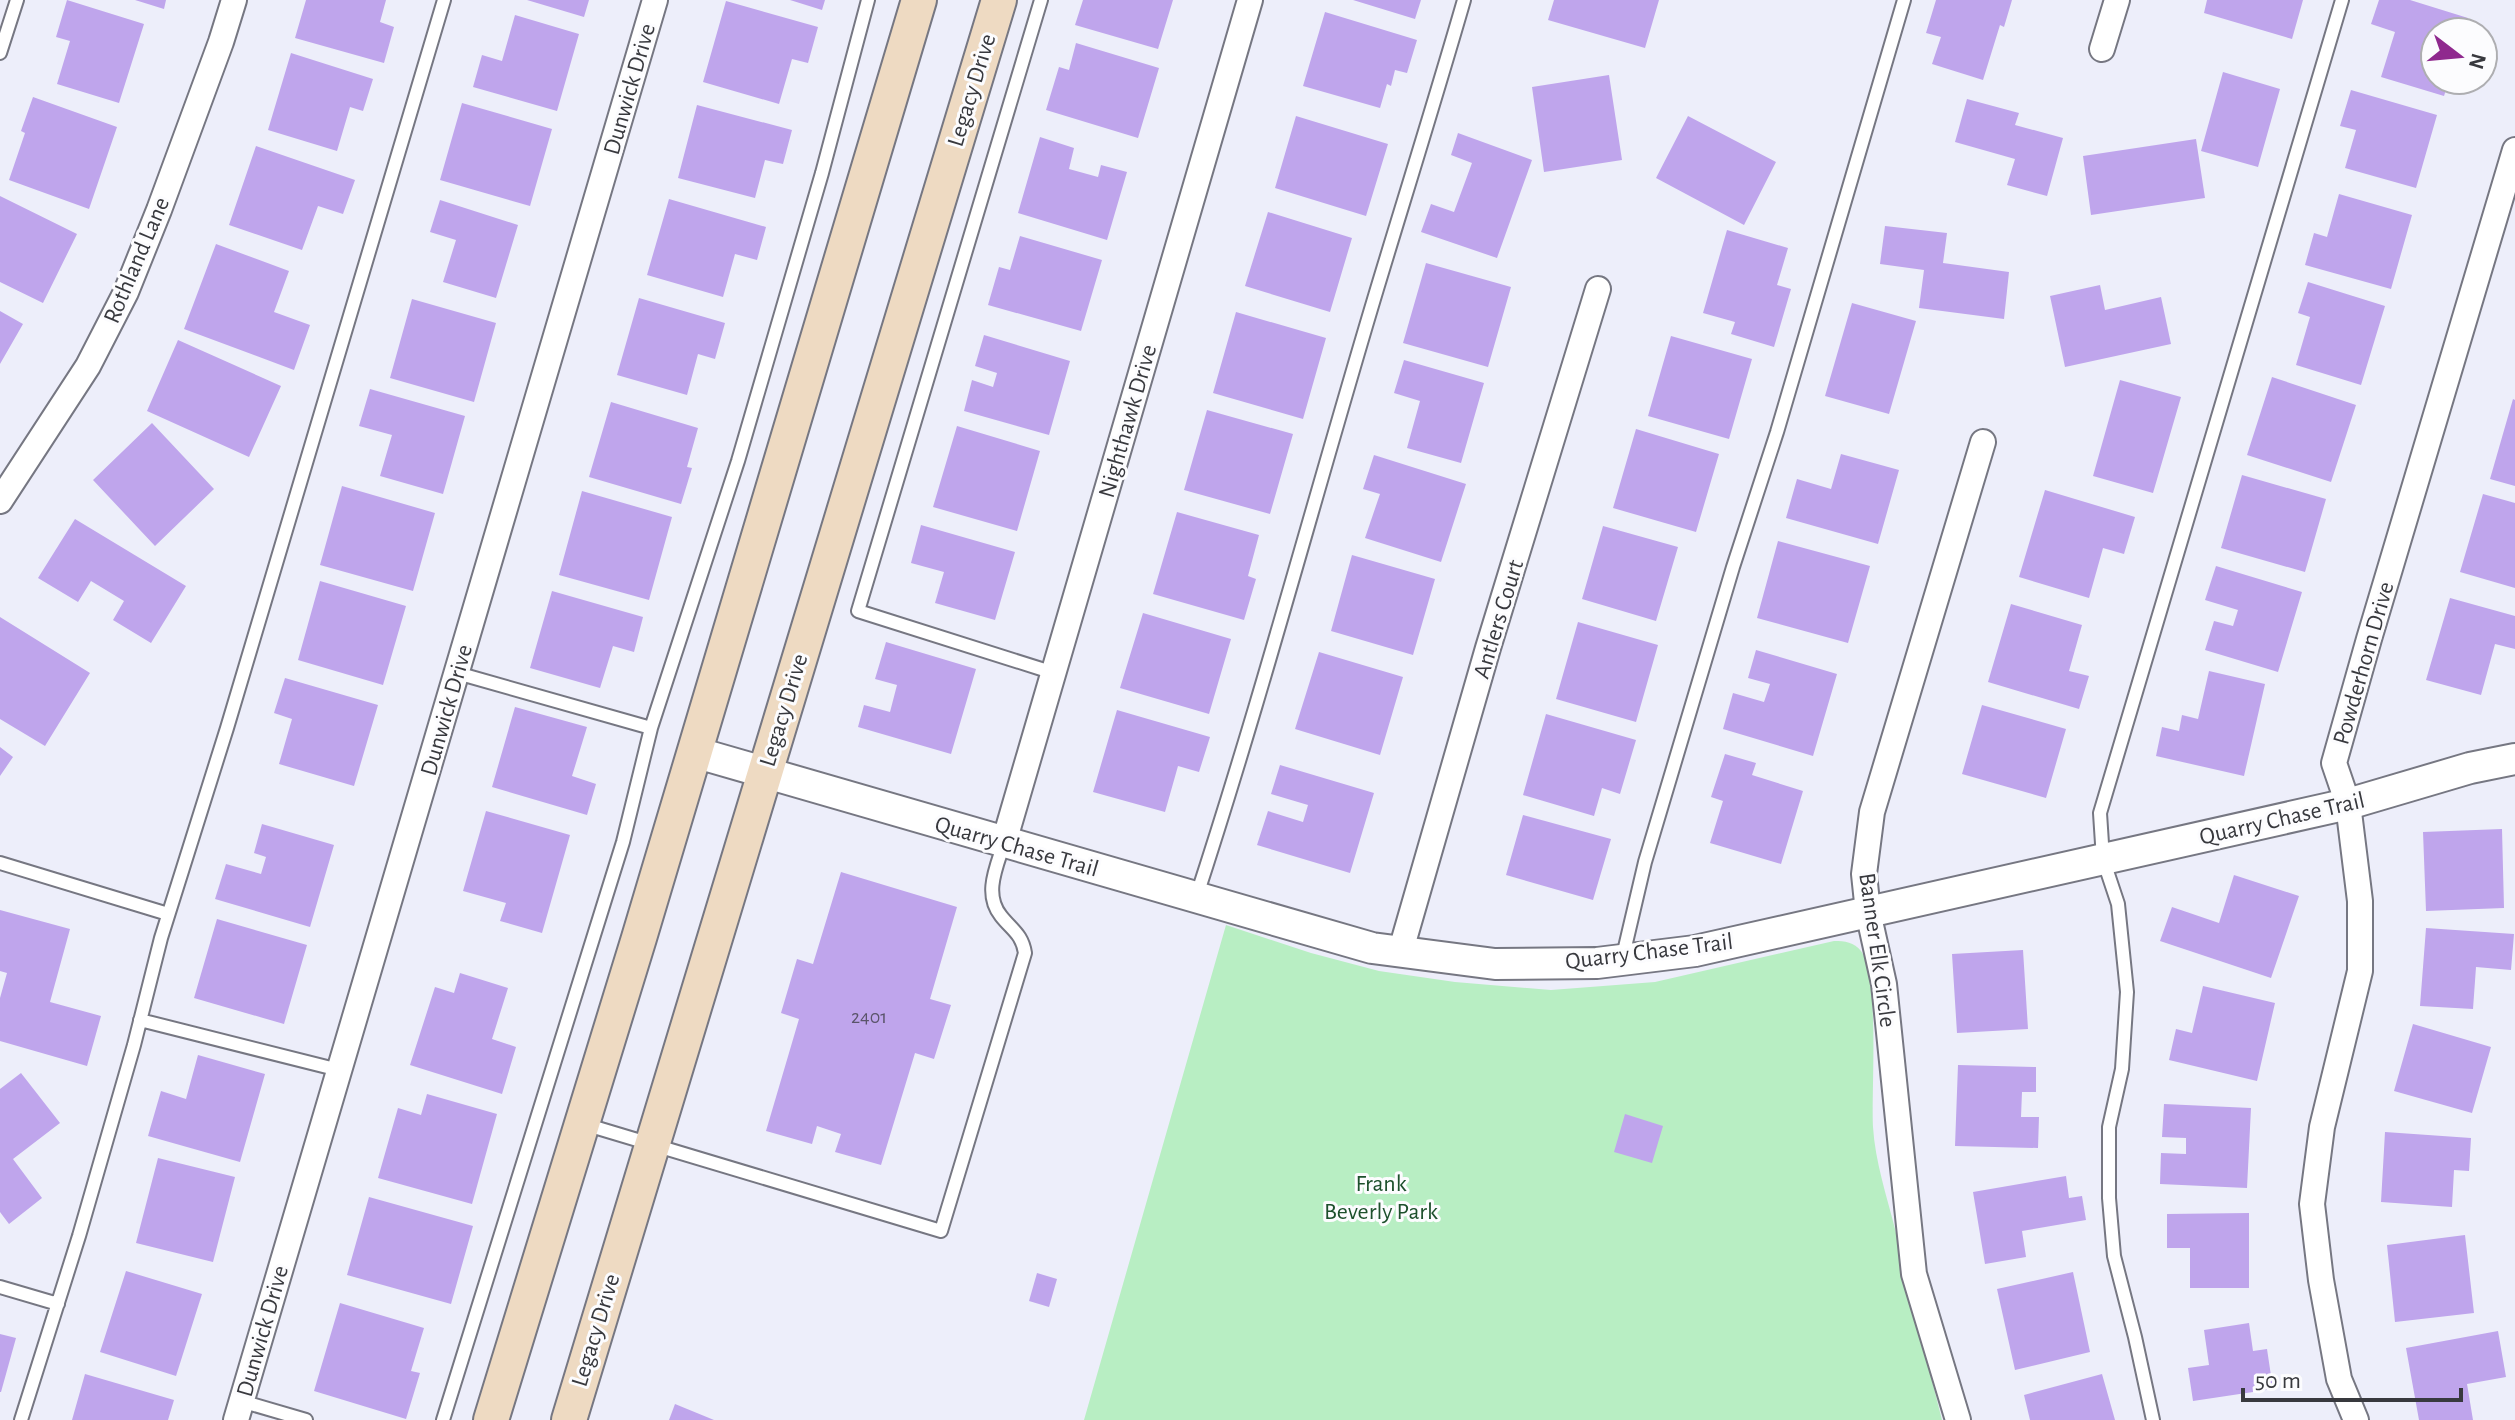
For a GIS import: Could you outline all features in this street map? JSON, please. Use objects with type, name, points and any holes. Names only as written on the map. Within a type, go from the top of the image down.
[{"type":"main road","points":[[491,1420],[919,0]]},
{"type":"main road","name":"Legacy Drive","points":[[569,1420],[999,0]]},
{"type":"street","name":"Rothland Lane","points":[[0,501],[88,366],[126,292],[185,140],[234,0]]},
{"type":"street","name":"Dunwick Drive","points":[[238,1410],[655,0]]},
{"type":"street","name":"Nighthawk Drive","points":[[1004,842],[1250,0]]},
{"type":"street","points":[[2102,49],[2117,0]]},
{"type":"street","name":"Powderhorn Drive","points":[[2356,1420],[2339,1379],[2321,1280],[2312,1204],[2322,1127],[2360,971],[2360,901],[2348,804],[2334,763],[2515,150]]},
{"type":"street","name":"Antlers Court","points":[[1401,950],[1598,289]]},
{"type":"street","name":"Banner Elk Circle","points":[[1958,1420],[1914,1274],[1884,984],[1868,912],[1864,874],[1872,812],[1983,442]]},
{"type":"street","name":"Quarry Chase Trail","points":[[694,752],[1372,948],[1495,964],[1597,963],[1695,951],[2348,804],[2470,768],[2515,759]]},
{"type":"lane","points":[[0,53],[17,0]]},
{"type":"lane","points":[[21,1420],[79,1236],[168,914],[444,0]]},
{"type":"lane","points":[[443,1420],[618,857],[651,728],[738,461],[822,173],[868,0]]},
{"type":"lane","points":[[1041,0],[858,611],[1054,673]]},
{"type":"lane","points":[[1196,898],[1267,672],[1464,0]]},
{"type":"lane","points":[[1622,960],[1649,848],[1777,432],[1904,0]]},
{"type":"lane","points":[[2153,1420],[2114,1256],[2109,1198],[2109,1127],[2122,1069],[2127,992],[2118,904],[2103,859],[2100,813],[2342,0]]},
{"type":"lane","points":[[457,673],[651,728]]},
{"type":"lane","points":[[581,1123],[941,1231],[1025,953],[1017,931],[999,914],[993,902],[991,889],[1004,842]]},
{"type":"lane","points":[[0,863],[168,914]]},
{"type":"lane","points":[[140,1020],[339,1070]]},
{"type":"lane","points":[[0,1287],[58,1304]]},
{"type":"lane","points":[[238,1410],[306,1420]]},
{"type":"green space","name":"Frank Beverly Park","points":[[1226,925],[1379,971],[1455,982],[1551,990],[1655,982],[1834,941],[1855,946],[1867,964],[1871,984],[1876,1153],[1942,1420],[1084,1420]]},
{"type":"building","points":[[67,0],[144,24],[119,103],[57,84],[70,41],[56,37]]},
{"type":"building","points":[[135,0],[166,0],[164,9]]},
{"type":"building","points":[[306,0],[386,0],[380,22],[394,27],[384,63],[295,38]]},
{"type":"building","points":[[527,0],[589,0],[584,17]]},
{"type":"building","points":[[790,0],[825,0],[822,10]]},
{"type":"building","points":[[1083,0],[1173,0],[1158,49],[1075,25]]},
{"type":"building","points":[[1353,0],[1421,0],[1415,19]]},
{"type":"building","points":[[1554,0],[1659,0],[1645,48],[1548,20]]},
{"type":"building","points":[[1936,0],[2012,0],[2004,27],[2000,25],[1983,80],[1932,64],[1941,37],[1926,33]]},
{"type":"building","points":[[2207,0],[2303,0],[2292,39],[2204,13]]},
{"type":"building","points":[[2379,0],[2410,0],[2462,16],[2419,16],[2419,88],[2381,77],[2395,32],[2371,24]]},
{"type":"building","points":[[726,1],[818,27],[808,63],[792,59],[779,104],[703,82]]},
{"type":"building","points":[[1325,12],[1417,40],[1407,73],[1395,70],[1380,108],[1303,86]]},
{"type":"building","points":[[515,15],[579,34],[557,111],[473,87],[482,55],[502,61]]},
{"type":"building","points":[[1076,43],[1159,68],[1138,138],[1046,110],[1059,67],[1069,70]]},
{"type":"building","points":[[291,53],[373,79],[363,111],[350,107],[337,151],[268,130]]},
{"type":"building","points":[[2223,72],[2280,89],[2258,167],[2201,151]]},
{"type":"building","points":[[1609,75],[1622,160],[1544,172],[1532,87]]},
{"type":"building","points":[[2351,90],[2437,115],[2416,188],[2345,168],[2356,130],[2340,126]]},
{"type":"building","points":[[33,97],[117,127],[89,209],[9,180]]},
{"type":"building","points":[[1967,99],[2019,113],[2015,125],[2063,138],[2047,196],[2007,185],[2015,159],[1955,142]]},
{"type":"building","points":[[462,103],[552,129],[530,206],[440,180]]},
{"type":"building","points":[[697,105],[792,130],[783,164],[765,160],[755,198],[678,178]]},
{"type":"building","points":[[1296,116],[1388,144],[1366,216],[1275,188]]},
{"type":"building","points":[[1688,116],[1776,162],[1744,225],[1656,178]]},
{"type":"building","points":[[1458,133],[1532,160],[1497,258],[1421,232],[1431,204],[1454,212],[1472,163],[1451,155]]},
{"type":"building","points":[[1040,137],[1074,148],[1069,169],[1098,177],[1101,165],[1127,172],[1107,240],[1018,213]]},
{"type":"building","points":[[2196,139],[2205,198],[2091,215],[2083,156]]},
{"type":"building","points":[[256,146],[355,180],[343,214],[318,206],[302,250],[229,225]]},
{"type":"building","points":[[2339,194],[2412,215],[2391,289],[2305,265],[2314,233],[2327,237]]},
{"type":"building","points":[[0,196],[77,234],[43,303],[0,282]]},
{"type":"building","points":[[669,199],[766,227],[757,260],[735,254],[723,297],[647,275]]},
{"type":"building","points":[[440,200],[518,225],[496,298],[443,282],[456,240],[430,232]]},
{"type":"building","points":[[1268,212],[1352,238],[1330,312],[1245,286]]},
{"type":"building","points":[[1885,226],[1947,233],[1943,263],[2009,272],[2004,319],[1919,308],[1924,270],[1880,264]]},
{"type":"building","points":[[1727,230],[1788,248],[1777,285],[1791,289],[1774,347],[1731,334],[1735,322],[1703,313]]},
{"type":"building","points":[[1020,236],[1102,260],[1081,331],[988,305],[999,267],[1010,270]]},
{"type":"building","points":[[216,244],[289,271],[274,312],[310,325],[294,370],[184,329]]},
{"type":"building","points":[[1426,263],[1511,287],[1488,367],[1403,343]]},
{"type":"building","points":[[2308,282],[2385,306],[2361,385],[2296,365],[2310,317],[2298,313]]},
{"type":"building","points":[[2100,285],[2105,310],[2161,297],[2171,344],[2065,367],[2050,296]]},
{"type":"building","points":[[639,298],[725,323],[715,359],[698,354],[687,395],[617,375]]},
{"type":"building","points":[[412,299],[496,323],[474,402],[390,378]]},
{"type":"building","points":[[1852,303],[1916,321],[1889,414],[1825,396]]},
{"type":"building","points":[[0,311],[23,324],[0,364]]},
{"type":"building","points":[[1236,312],[1326,338],[1303,419],[1213,393]]},
{"type":"building","points":[[984,335],[1070,361],[1049,435],[964,411],[972,380],[993,387],[997,373],[975,366]]},
{"type":"building","points":[[1671,336],[1752,359],[1729,439],[1648,416]]},
{"type":"building","points":[[178,340],[281,386],[249,457],[147,411]]},
{"type":"building","points":[[1404,360],[1484,383],[1461,463],[1407,448],[1420,401],[1394,393]]},
{"type":"building","points":[[2272,377],[2356,405],[2331,482],[2247,455]]},
{"type":"building","points":[[2120,380],[2181,397],[2153,493],[2093,476]]},
{"type":"building","points":[[370,389],[465,416],[443,494],[380,476],[392,435],[359,426]]},
{"type":"building","points":[[2515,400],[2515,486],[2490,479]]},
{"type":"building","points":[[611,402],[698,428],[687,467],[692,468],[681,504],[589,477]]},
{"type":"building","points":[[1207,410],[1293,434],[1270,514],[1184,490]]},
{"type":"building","points":[[152,423],[214,489],[155,546],[93,480]]},
{"type":"building","points":[[957,426],[1040,451],[1017,531],[933,507]]},
{"type":"building","points":[[1636,429],[1719,454],[1696,532],[1613,508]]},
{"type":"building","points":[[1841,454],[1899,470],[1878,544],[1786,518],[1797,479],[1831,489]]},
{"type":"building","points":[[1374,455],[1466,484],[1441,562],[1365,538],[1380,494],[1363,489]]},
{"type":"building","points":[[2242,475],[2326,499],[2305,572],[2221,548]]},
{"type":"building","points":[[342,486],[435,513],[413,591],[320,565]]},
{"type":"building","points":[[2045,490],[2135,517],[2124,554],[2103,548],[2089,598],[2019,577]]},
{"type":"building","points":[[582,491],[672,517],[649,600],[559,575]]},
{"type":"building","points":[[2483,494],[2515,503],[2515,588],[2460,572]]},
{"type":"building","points":[[1177,512],[1259,535],[1248,576],[1256,579],[1244,620],[1153,594]]},
{"type":"building","points":[[75,519],[186,586],[151,643],[113,620],[124,601],[91,581],[78,602],[38,578]]},
{"type":"building","points":[[921,525],[1015,552],[995,620],[935,603],[944,572],[911,563]]},
{"type":"building","points":[[1603,526],[1678,547],[1656,621],[1582,599]]},
{"type":"building","points":[[1778,541],[1870,566],[1848,643],[1757,618]]},
{"type":"building","points":[[1352,555],[1435,579],[1413,655],[1331,631]]},
{"type":"building","points":[[2216,566],[2302,592],[2278,672],[2205,650],[2214,621],[2233,626],[2238,610],[2205,600]]},
{"type":"building","points":[[320,581],[406,606],[383,685],[298,660]]},
{"type":"building","points":[[552,591],[643,617],[634,652],[613,646],[600,688],[530,668]]},
{"type":"building","points":[[2450,598],[2515,616],[2515,649],[2495,644],[2481,695],[2426,680]]},
{"type":"building","points":[[2011,604],[2082,625],[2069,671],[2089,676],[2079,709],[1988,682]]},
{"type":"building","points":[[1143,613],[1231,639],[1209,714],[1120,688]]},
{"type":"building","points":[[0,617],[90,673],[45,746],[0,719]]},
{"type":"building","points":[[1578,622],[1658,645],[1636,722],[1556,699]]},
{"type":"building","points":[[886,642],[976,669],[951,754],[858,727],[864,705],[890,712],[897,685],[875,679]]},
{"type":"building","points":[[1756,650],[1837,674],[1813,756],[1723,729],[1733,693],[1764,702],[1770,684],[1748,678]]},
{"type":"building","points":[[1319,652],[1403,677],[1380,755],[1295,729]]},
{"type":"building","points":[[2209,671],[2265,684],[2244,776],[2156,756],[2162,727],[2179,731],[2182,715],[2198,719]]},
{"type":"building","points":[[285,678],[378,705],[354,786],[279,764],[292,719],[274,713]]},
{"type":"building","points":[[1982,705],[2066,729],[2046,798],[1962,774]]},
{"type":"building","points":[[515,707],[587,727],[572,776],[596,784],[587,815],[492,787]]},
{"type":"building","points":[[1117,710],[1210,737],[1199,772],[1178,766],[1165,812],[1093,792]]},
{"type":"building","points":[[1546,714],[1636,740],[1620,794],[1602,788],[1594,816],[1523,795]]},
{"type":"building","points":[[0,747],[13,757],[0,776]]},
{"type":"building","points":[[1725,754],[1756,763],[1752,775],[1803,791],[1781,864],[1710,843],[1723,801],[1711,797]]},
{"type":"building","points":[[1280,765],[1374,793],[1350,873],[1257,845],[1268,811],[1303,822],[1308,805],[1271,794]]},
{"type":"building","points":[[486,811],[570,835],[542,933],[500,921],[506,903],[463,891]]},
{"type":"building","points":[[1523,815],[1611,839],[1593,900],[1506,875]]},
{"type":"building","points":[[262,824],[334,845],[310,927],[215,899],[226,864],[261,874],[266,857],[254,853]]},
{"type":"building","points":[[2502,829],[2504,908],[2426,911],[2423,832]]},
{"type":"building","points":[[841,872],[957,907],[930,999],[951,1005],[934,1059],[915,1053],[881,1165],[835,1152],[841,1134],[817,1126],[812,1144],[766,1131],[799,1019],[781,1013],[797,959],[813,964]]},
{"type":"building","points":[[2234,875],[2299,896],[2271,978],[2160,941],[2172,907],[2219,923]]},
{"type":"building","points":[[0,910],[70,929],[50,1002],[101,1016],[87,1066],[0,1041],[0,998],[7,973],[0,971]]},
{"type":"building","points":[[217,919],[307,945],[284,1024],[194,998]]},
{"type":"building","points":[[2426,928],[2514,934],[2511,970],[2476,967],[2473,1009],[2420,1006]]},
{"type":"building","points":[[2023,950],[2028,1029],[1957,1033],[1952,954]]},
{"type":"building","points":[[460,973],[508,988],[492,1039],[516,1047],[502,1094],[410,1065],[435,987],[454,993]]},
{"type":"building","points":[[2203,986],[2275,1003],[2257,1081],[2169,1060],[2176,1029],[2192,1033]]},
{"type":"building","points":[[2413,1024],[2491,1047],[2472,1113],[2394,1091]]},
{"type":"building","points":[[198,1055],[265,1074],[240,1162],[148,1136],[161,1091],[186,1099]]},
{"type":"building","points":[[1958,1065],[2036,1067],[2036,1092],[2022,1092],[2021,1117],[2039,1117],[2038,1148],[1955,1146]]},
{"type":"building","points":[[21,1073],[60,1123],[13,1159],[42,1198],[9,1224],[0,1212],[0,1089]]},
{"type":"building","points":[[427,1094],[497,1114],[472,1204],[378,1178],[398,1108],[421,1115]]},
{"type":"building","points":[[2164,1104],[2251,1108],[2247,1188],[2160,1184],[2161,1153],[2186,1154],[2186,1138],[2162,1137]]},
{"type":"building","points":[[1625,1114],[1663,1126],[1652,1163],[1614,1152]]},
{"type":"building","points":[[2385,1132],[2471,1138],[2469,1171],[2454,1170],[2452,1207],[2381,1202]]},
{"type":"building","points":[[158,1158],[235,1177],[213,1262],[136,1243]]},
{"type":"building","points":[[2066,1176],[2069,1198],[2082,1196],[2086,1220],[2022,1231],[2026,1257],[1985,1264],[1973,1192]]},
{"type":"building","points":[[369,1197],[473,1226],[451,1304],[347,1275]]},
{"type":"building","points":[[2249,1213],[2249,1288],[2190,1288],[2190,1248],[2167,1248],[2167,1214]]},
{"type":"building","points":[[2465,1235],[2474,1313],[2395,1322],[2387,1245]]},
{"type":"building","points":[[126,1271],[202,1294],[176,1376],[100,1352]]},
{"type":"building","points":[[2073,1272],[2090,1352],[2015,1370],[1997,1289]]},
{"type":"building","points":[[1037,1273],[1057,1279],[1049,1307],[1029,1301]]},
{"type":"building","points":[[340,1303],[424,1328],[411,1371],[420,1373],[406,1419],[314,1391]]},
{"type":"building","points":[[2249,1323],[2253,1351],[2267,1349],[2273,1389],[2193,1401],[2188,1368],[2209,1365],[2204,1330]]},
{"type":"building","points":[[2498,1331],[2506,1377],[2467,1384],[2473,1420],[2419,1420],[2406,1348]]},
{"type":"building","points":[[0,1334],[16,1338],[1,1392],[0,1392]]},
{"type":"building","points":[[85,1374],[174,1400],[168,1420],[72,1420]]},
{"type":"building","points":[[2102,1374],[2115,1420],[2030,1420],[2024,1395]]},
{"type":"building","points":[[675,1404],[714,1420],[669,1420]]}]
